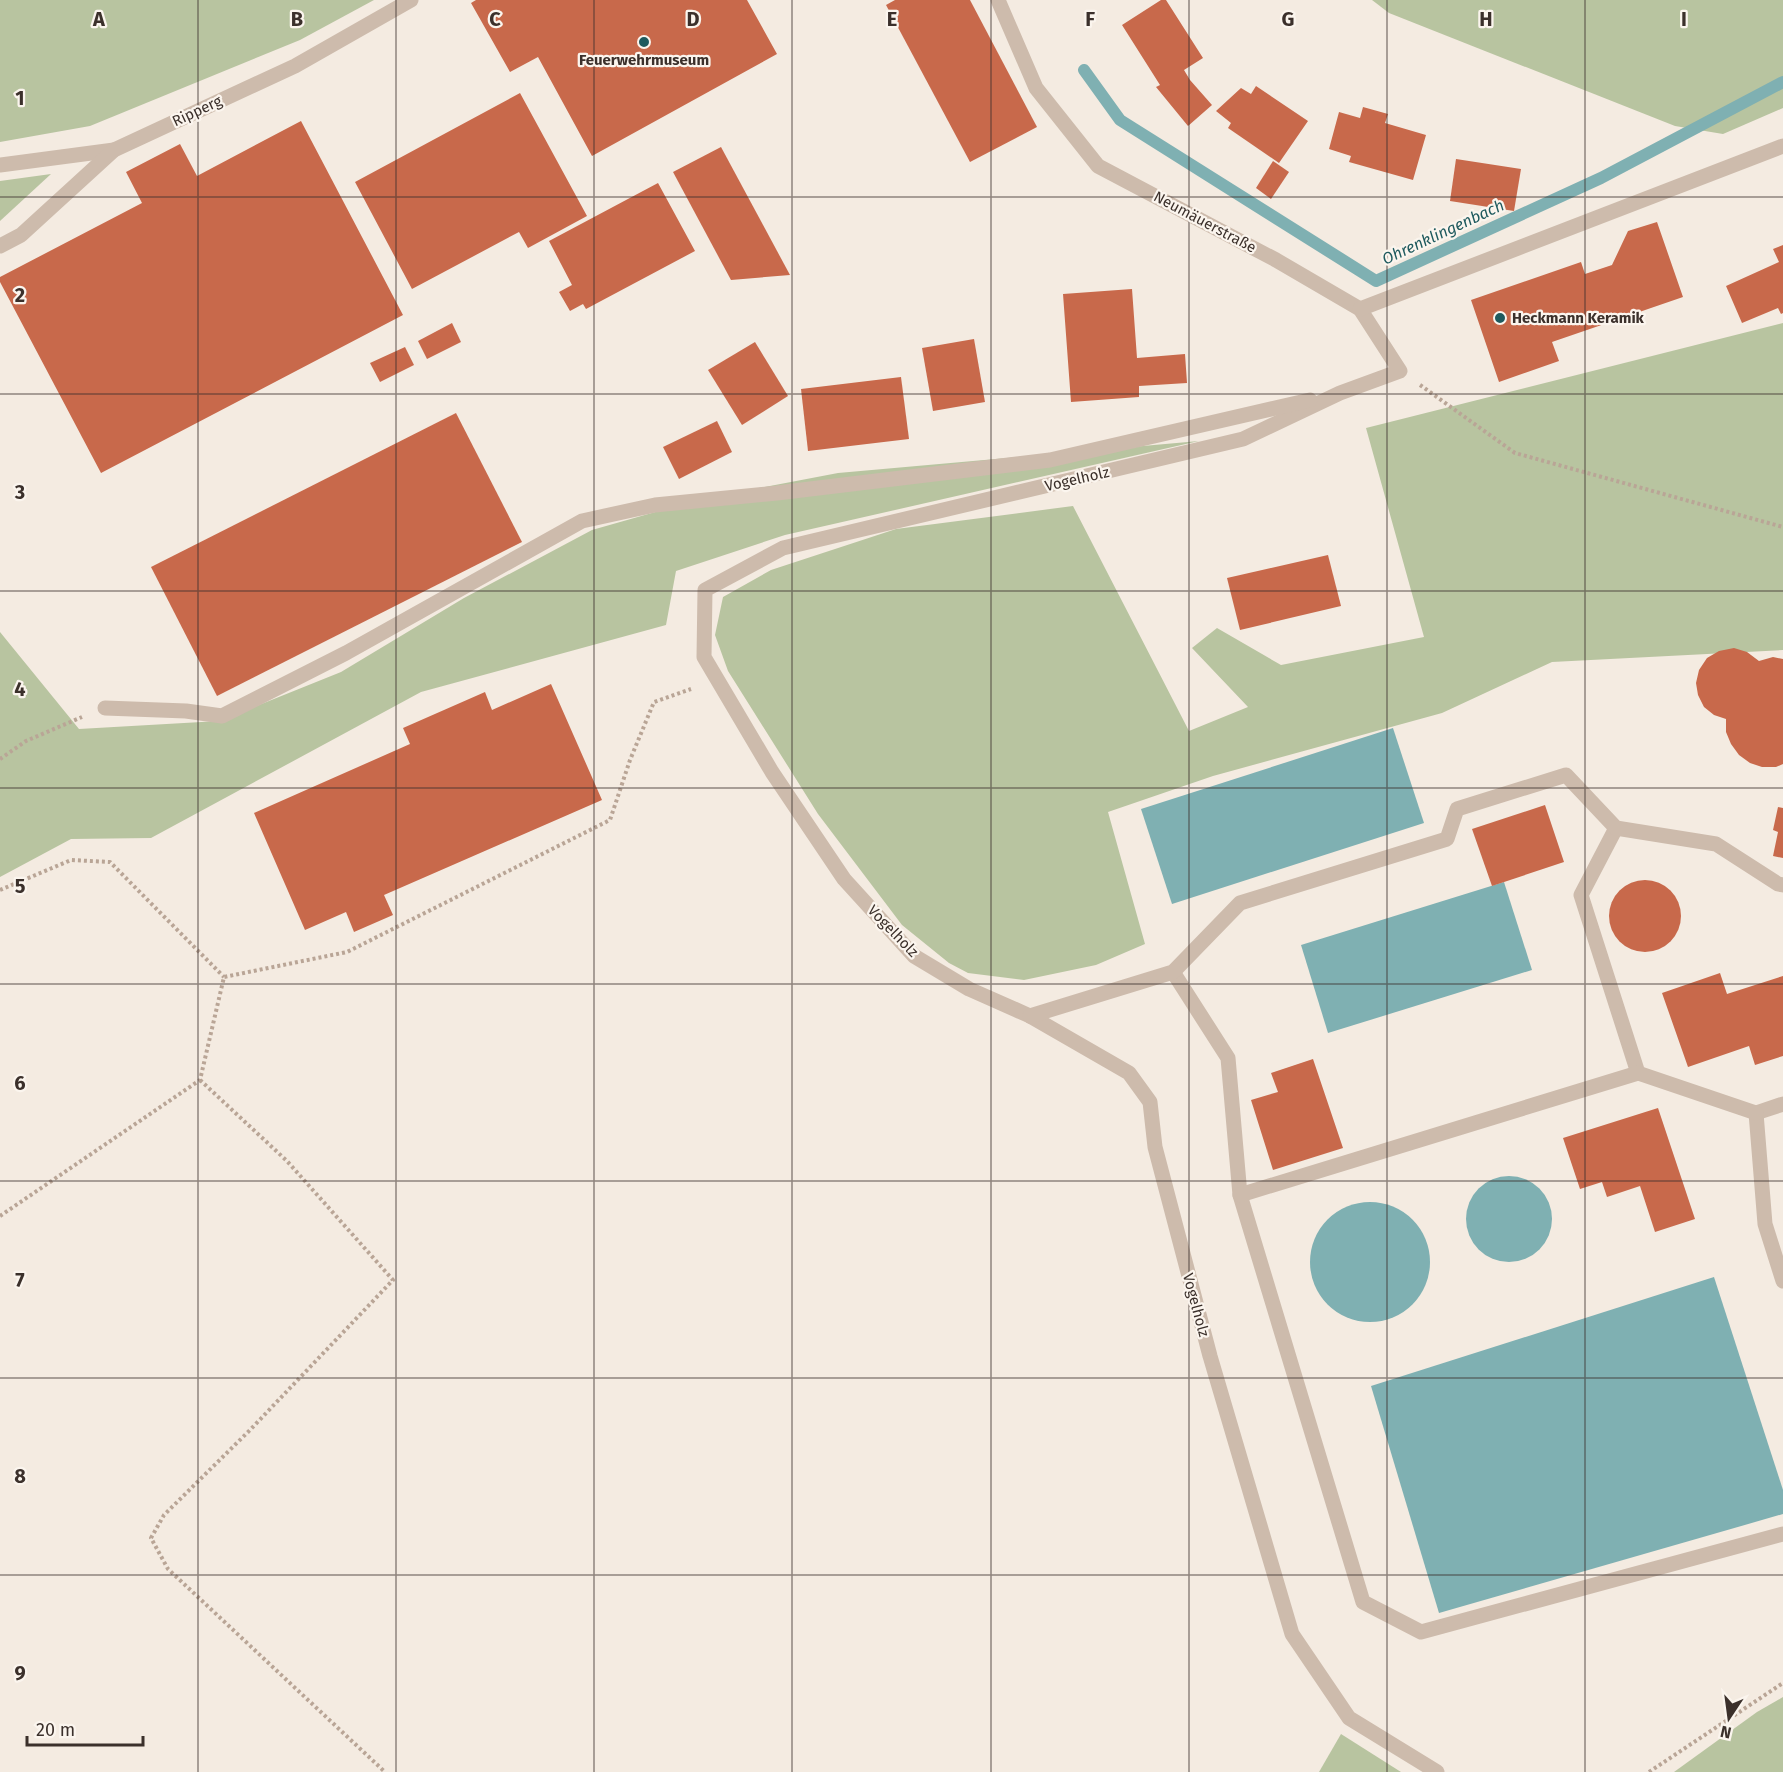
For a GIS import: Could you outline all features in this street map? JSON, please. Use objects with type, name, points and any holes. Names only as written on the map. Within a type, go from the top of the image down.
[{"type":"street","name":"Ripperg","points":[[0,246],[21,235],[114,150],[295,66],[411,0]]},
{"type":"street","name":"Neumäuerstraße","points":[[998,0],[1036,88],[1098,166],[1276,260],[1360,309],[1400,371]]},
{"type":"street","points":[[1360,309],[1783,146]]},
{"type":"street","points":[[0,165],[114,150]]},
{"type":"street","points":[[105,708],[186,711],[222,716],[346,653],[582,521],[655,505],[777,493],[1050,460],[1340,393],[1400,371]]},
{"type":"street","name":"Vogelholz","points":[[1340,393],[1243,439],[783,548],[705,590],[704,657],[772,772],[844,879],[914,956],[969,989],[1030,1016],[1129,1073],[1150,1102],[1155,1147],[1210,1356],[1292,1634],[1349,1718],[1437,1772]]},
{"type":"street","points":[[1030,1016],[1173,972],[1240,903],[1447,839],[1457,809],[1566,775],[1616,828],[1716,844],[1783,885]]},
{"type":"street","points":[[1616,828],[1581,895],[1638,1073]]},
{"type":"street","points":[[1173,972],[1228,1058],[1240,1195],[1363,1602],[1421,1632],[1783,1534]]},
{"type":"street","points":[[1240,1195],[1638,1073],[1756,1113],[1783,1104]]},
{"type":"street","points":[[1756,1113],[1765,1224],[1783,1281]]},
{"type":"path","points":[[1400,371],[1515,453],[1783,527]]},
{"type":"path","points":[[224,976],[346,952],[610,820],[630,760],[654,702],[717,680]]},
{"type":"path","points":[[0,759],[26,741],[105,708]]},
{"type":"path","points":[[0,890],[71,860],[110,862],[224,976]]},
{"type":"path","points":[[0,1216],[200,1080],[224,976]]},
{"type":"path","points":[[200,1080],[287,1161],[393,1280],[250,1430],[164,1515],[151,1538],[168,1569],[385,1772]]},
{"type":"path","points":[[1649,1772],[1783,1683]]},
{"type":"green space","points":[[0,0],[374,0],[300,40],[90,126],[0,142]]},
{"type":"green space","points":[[1372,0],[1783,0],[1783,108],[1723,134],[1675,126],[1389,13]]},
{"type":"green space","points":[[51,174],[0,221],[0,181]]},
{"type":"green space","points":[[1783,323],[1783,650],[1552,662],[1442,713],[1213,776],[1108,812],[1145,944],[1096,965],[1024,980],[968,973],[949,963],[902,925],[818,814],[728,671],[715,635],[723,597],[771,570],[896,529],[1073,506],[1189,731],[1248,707],[1192,648],[1217,628],[1281,665],[1424,637],[1366,428]]},
{"type":"green space","points":[[1199,441],[785,535],[676,571],[666,625],[421,692],[151,838],[71,839],[0,877],[0,632],[79,729],[219,721],[341,672],[464,598],[592,530],[701,499],[838,473]]},
{"type":"green space","points":[[1783,1697],[1783,1772],[1674,1772],[1757,1712]]},
{"type":"green space","points":[[1341,1734],[1401,1772],[1319,1772]]},
{"type":"water","points":[[1393,728],[1424,823],[1172,904],[1141,809]]},
{"type":"water","points":[[1504,882],[1532,970],[1328,1033],[1301,945]]},
{"type":"water","points":[[1509,1176],[1525,1180],[1539,1189],[1548,1203],[1552,1219],[1548,1235],[1539,1249],[1525,1258],[1509,1262],[1493,1258],[1479,1249],[1470,1235],[1466,1219],[1470,1203],[1479,1189],[1493,1180]]},
{"type":"water","points":[[1370,1202],[1393,1207],[1412,1220],[1425,1239],[1430,1262],[1425,1285],[1412,1304],[1393,1317],[1370,1322],[1347,1317],[1328,1304],[1315,1285],[1310,1262],[1315,1239],[1328,1220],[1347,1207]]},
{"type":"water","points":[[1714,1277],[1783,1490],[1783,1514],[1439,1613],[1371,1386]]},
{"type":"building","points":[[476,0],[747,0],[777,54],[592,156],[538,57],[510,72],[471,3]]},
{"type":"building","points":[[895,0],[970,0],[1037,127],[970,162],[886,5]]},
{"type":"building","points":[[1161,0],[1166,0],[1203,58],[1184,70],[1212,105],[1188,126],[1156,87],[1160,85],[1122,25]]},
{"type":"building","points":[[1256,86],[1308,121],[1279,163],[1228,128],[1231,123],[1216,111],[1241,88],[1251,94]]},
{"type":"building","points":[[520,93],[587,216],[528,248],[519,232],[412,289],[355,182]]},
{"type":"building","points":[[1363,107],[1388,114],[1385,123],[1426,135],[1413,180],[1349,162],[1351,156],[1329,149],[1339,112],[1360,118]]},
{"type":"building","points":[[301,121],[403,315],[101,473],[0,282],[0,277],[142,203],[126,172],[180,144],[197,176]]},
{"type":"building","points":[[721,147],[790,275],[731,280],[673,172]]},
{"type":"building","points":[[1456,159],[1521,169],[1514,211],[1450,201]]},
{"type":"building","points":[[1273,161],[1289,172],[1271,199],[1256,188]]},
{"type":"building","points":[[658,183],[695,251],[586,309],[583,304],[570,311],[559,292],[572,285],[549,241]]},
{"type":"building","points":[[1657,222],[1683,297],[1552,342],[1559,361],[1499,382],[1471,300],[1581,262],[1585,274],[1612,265],[1628,231]]},
{"type":"building","points":[[1783,245],[1783,313],[1781,314],[1778,308],[1742,323],[1726,286],[1779,262],[1773,249]]},
{"type":"building","points":[[1132,289],[1137,358],[1185,354],[1187,383],[1139,386],[1139,397],[1071,402],[1063,294]]},
{"type":"building","points":[[452,323],[461,342],[427,359],[418,341]]},
{"type":"building","points":[[974,339],[985,402],[933,411],[922,348]]},
{"type":"building","points":[[755,342],[788,396],[742,425],[708,370]]},
{"type":"building","points":[[405,347],[414,365],[380,382],[370,363]]},
{"type":"building","points":[[901,377],[909,439],[808,451],[801,389]]},
{"type":"building","points":[[456,413],[522,542],[217,696],[151,567]]},
{"type":"building","points":[[717,421],[732,452],[679,479],[663,447]]},
{"type":"building","points":[[1328,555],[1341,606],[1240,630],[1227,578]]},
{"type":"building","points":[[1734,648],[1747,652],[1759,661],[1773,657],[1783,659],[1783,764],[1776,767],[1762,767],[1750,763],[1739,755],[1726,732],[1726,719],[1714,715],[1704,707],[1698,695],[1696,683],[1699,670],[1707,658],[1719,651]]},
{"type":"building","points":[[551,684],[602,800],[384,895],[393,915],[354,932],[346,912],[305,930],[254,813],[410,744],[403,728],[485,692],[492,710]]},
{"type":"building","points":[[1545,805],[1564,862],[1492,886],[1472,829]]},
{"type":"building","points":[[1778,807],[1783,808],[1783,858],[1773,856],[1778,832],[1773,830]]},
{"type":"building","points":[[1645,880],[1659,883],[1671,890],[1678,902],[1681,916],[1678,930],[1671,942],[1659,949],[1645,952],[1631,949],[1619,942],[1612,930],[1609,916],[1612,902],[1619,890],[1631,883]]},
{"type":"building","points":[[1720,973],[1727,994],[1783,976],[1783,1056],[1755,1065],[1749,1046],[1688,1067],[1662,993]]},
{"type":"building","points":[[1313,1059],[1343,1148],[1273,1170],[1251,1100],[1278,1092],[1271,1073]]},
{"type":"building","points":[[1658,1108],[1695,1219],[1655,1232],[1640,1186],[1607,1197],[1602,1182],[1580,1189],[1563,1138]]},
{"type":"waterway","name":"Ohrenklingenbach","points":[[1084,70],[1120,120],[1376,281],[1601,178],[1783,82]]},
{"type":"place","name":"Feuerwehrmuseum","points":[[644,42]]},
{"type":"place","name":"Heckmann Keramik","points":[[1500,318]]}]
